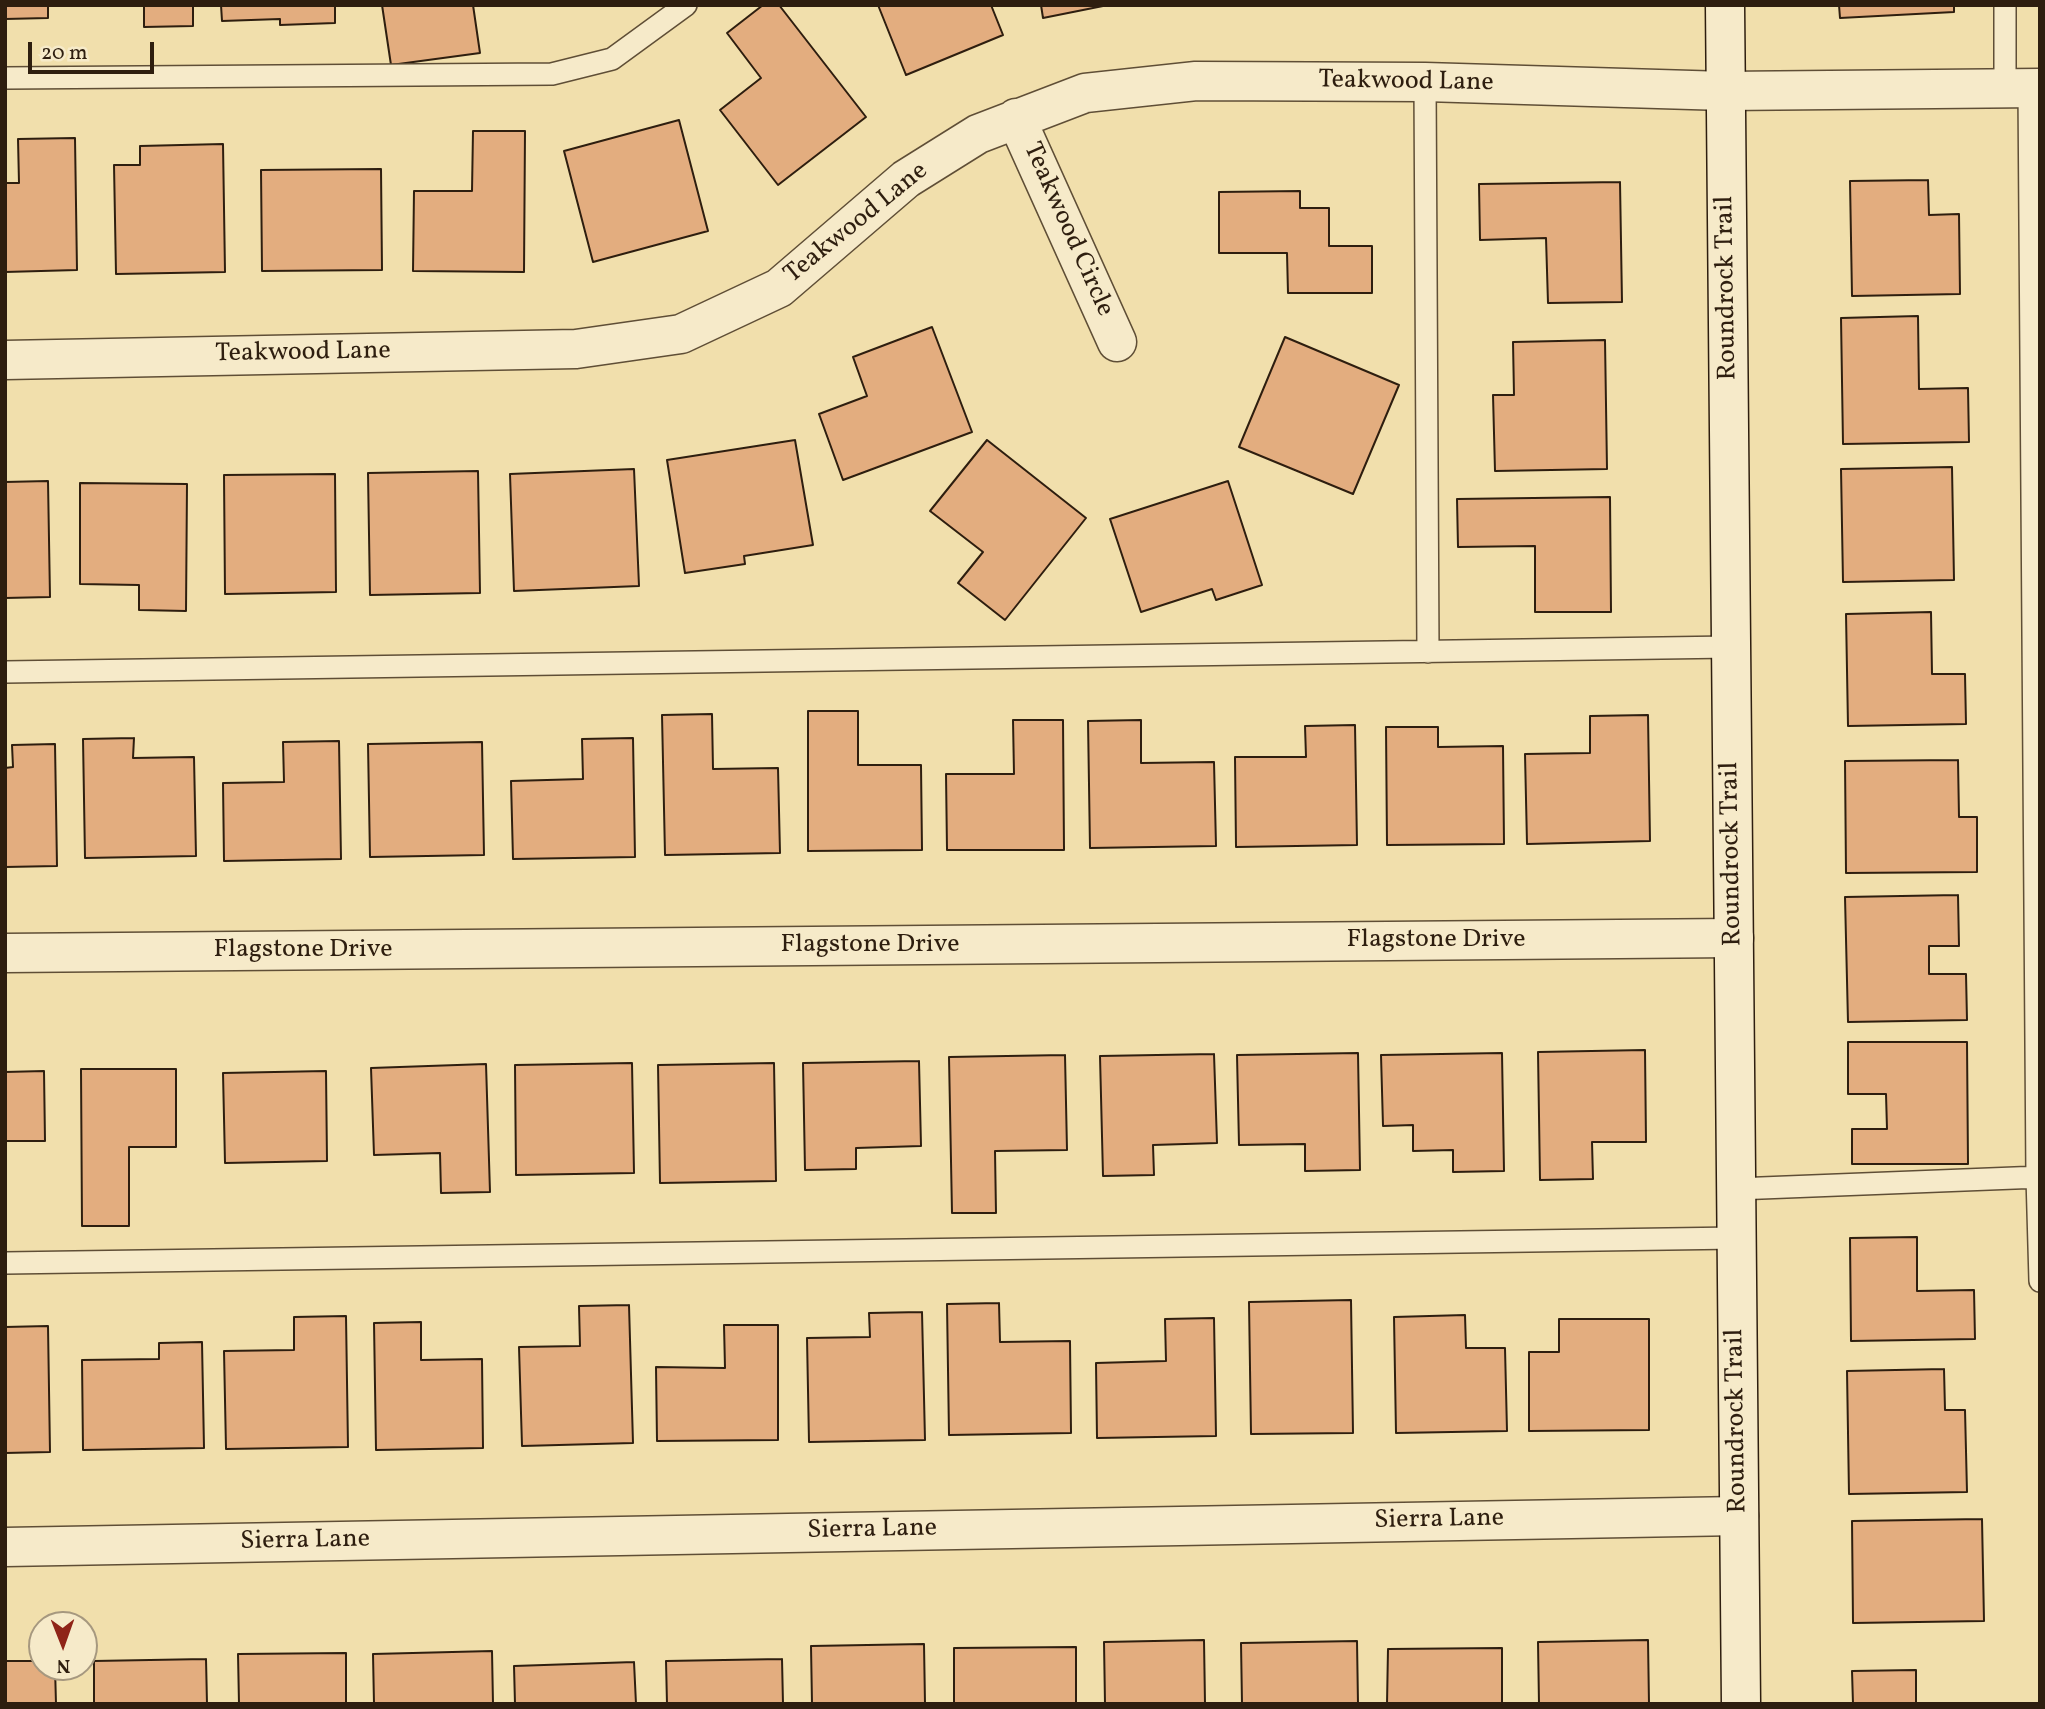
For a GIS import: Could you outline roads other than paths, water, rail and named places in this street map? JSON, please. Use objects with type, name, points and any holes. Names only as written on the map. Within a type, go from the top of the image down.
[{"type":"street","name":"Roundrock Trail","points":[[1725,5],[1741,1704]]},
{"type":"street","name":"Teakwood Lane","points":[[5,360],[576,349],[681,334],[779,288],[906,178],[978,134],[1085,93],[1196,81],[1425,82],[1726,91],[2025,87]]},
{"type":"street","name":"Teakwood Circle","points":[[1016,118],[1117,342]]},
{"type":"street","name":"Flagstone Drive","points":[[5,953],[1734,938]]},
{"type":"street","name":"Sierra Lane","points":[[5,1547],[1739,1516]]},
{"type":"lane","points":[[5,78],[552,74],[612,59],[686,5]]},
{"type":"lane","points":[[2005,5],[2025,87],[2040,1281]]},
{"type":"lane","points":[[1425,82],[1428,652]]},
{"type":"lane","points":[[5,672],[1731,647]]},
{"type":"lane","points":[[1736,1189],[2038,1177]]},
{"type":"lane","points":[[5,1263],[1737,1238]]}]
